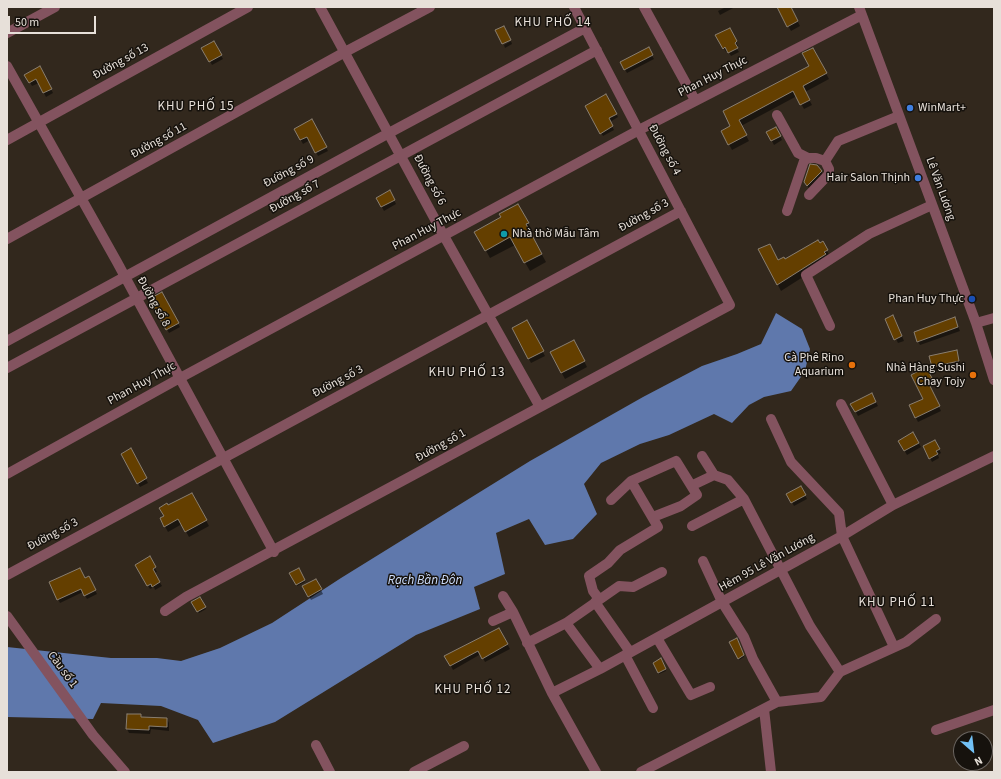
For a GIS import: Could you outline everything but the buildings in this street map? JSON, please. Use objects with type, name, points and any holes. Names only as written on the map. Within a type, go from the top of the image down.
[{"type":"street","points":[[7,33],[55,7]]},
{"type":"street","name":"Đường số 13","points":[[7,140],[248,7]]},
{"type":"street","name":"Đường số 6","points":[[320,7],[444,236],[540,407]]},
{"type":"street","name":"Đường số 11","points":[[7,239],[345,52],[430,7]]},
{"type":"street","name":"Đường số 4","points":[[574,7],[730,305]]},
{"type":"street","points":[[644,7],[695,100]]},
{"type":"street","name":"Phan Huy Thực","points":[[7,474],[180,378],[860,11]]},
{"type":"street","name":"Lê Văn Lương","points":[[860,11],[976,323],[994,378]]},
{"type":"street","name":"Đường số 9","points":[[7,341],[124,276],[586,28]]},
{"type":"street","name":"Đường số 7","points":[[7,368],[597,50]]},
{"type":"street","name":"Đường số 8","points":[[7,66],[124,276],[274,552]]},
{"type":"street","points":[[777,115],[798,152],[808,158],[816,158],[825,161],[829,169],[829,174],[809,195]]},
{"type":"street","points":[[825,161],[838,141],[899,116]]},
{"type":"street","points":[[787,210],[801,165],[808,158]]},
{"type":"street","points":[[830,326],[806,275],[869,234],[932,205]]},
{"type":"street","name":"Đường số 3","points":[[7,575],[489,316],[681,210]]},
{"type":"street","name":"Đường số 1","points":[[165,611],[186,597],[274,552],[730,305]]},
{"type":"street","points":[[976,323],[994,318]]},
{"type":"street","points":[[841,404],[893,505]]},
{"type":"street","points":[[771,420],[791,462],[839,513],[842,536],[894,647]]},
{"type":"street","points":[[702,456],[714,474],[728,480],[744,499],[810,626],[840,672]]},
{"type":"street","name":"Hẻm 95 Lê Văn Lương","points":[[552,693],[628,654],[781,570],[842,536],[893,505],[994,456]]},
{"type":"street","points":[[611,500],[631,481],[676,461],[693,485],[697,495],[681,506],[653,518]]},
{"type":"street","points":[[693,485],[714,474]]},
{"type":"street","points":[[631,481],[658,527],[620,550],[608,563],[589,576],[597,600],[628,654],[653,708]]},
{"type":"street","points":[[692,526],[744,499]]},
{"type":"street","points":[[703,561],[722,602],[744,638],[753,660],[777,702]]},
{"type":"street","points":[[527,643],[566,622],[619,586],[633,587],[662,572]]},
{"type":"street","points":[[503,596],[513,612],[552,693],[592,762],[596,772]]},
{"type":"street","points":[[493,620],[513,612]]},
{"type":"street","name":"Cầu số 1","points":[[8,618],[93,735],[125,772]]},
{"type":"street","points":[[641,772],[777,702],[821,697],[840,672],[906,642],[936,619]]},
{"type":"street","points":[[566,622],[600,669]]},
{"type":"street","points":[[656,638],[691,695],[710,687]]},
{"type":"street","points":[[764,709],[771,772]]},
{"type":"street","points":[[936,730],[994,710]]},
{"type":"street","points":[[316,745],[330,772]]},
{"type":"street","points":[[414,772],[464,746]]},
{"type":"water","name":"Rạch Bần Đôn","points":[[776,313],[802,329],[810,349],[805,371],[791,391],[764,397],[749,405],[732,423],[714,414],[669,435],[640,444],[601,463],[584,484],[597,514],[573,539],[545,545],[529,519],[496,533],[505,574],[474,587],[480,609],[416,635],[275,722],[213,743],[198,720],[161,706],[101,703],[93,719],[7,717],[7,647],[111,658],[157,658],[181,661],[220,648],[272,623],[341,578],[530,461],[643,397],[702,366],[761,344]]},
{"type":"place","name":"WinMart+","points":[[910,108]]},
{"type":"place","name":"Hair Salon Thịnh","points":[[918,178]]},
{"type":"place","name":"Nhà thờ Mẫu Tâm","points":[[504,234]]},
{"type":"place","name":"Phan Huy Thực","points":[[972,299]]},
{"type":"place","name":"Cà Phê Rino Aquarium","points":[[852,365]]},
{"type":"place","name":"Nhà Hàng Sushi Chay Tojy","points":[[973,375]]},
{"type":"district","name":"KHU PHỐ 14","points":[[553,23]]},
{"type":"district","name":"KHU PHỐ 15","points":[[196,107]]},
{"type":"district","name":"KHU PHỐ 13","points":[[467,373]]},
{"type":"district","name":"KHU PHỐ 11","points":[[897,603]]},
{"type":"district","name":"KHU PHỐ 12","points":[[473,690]]}]
